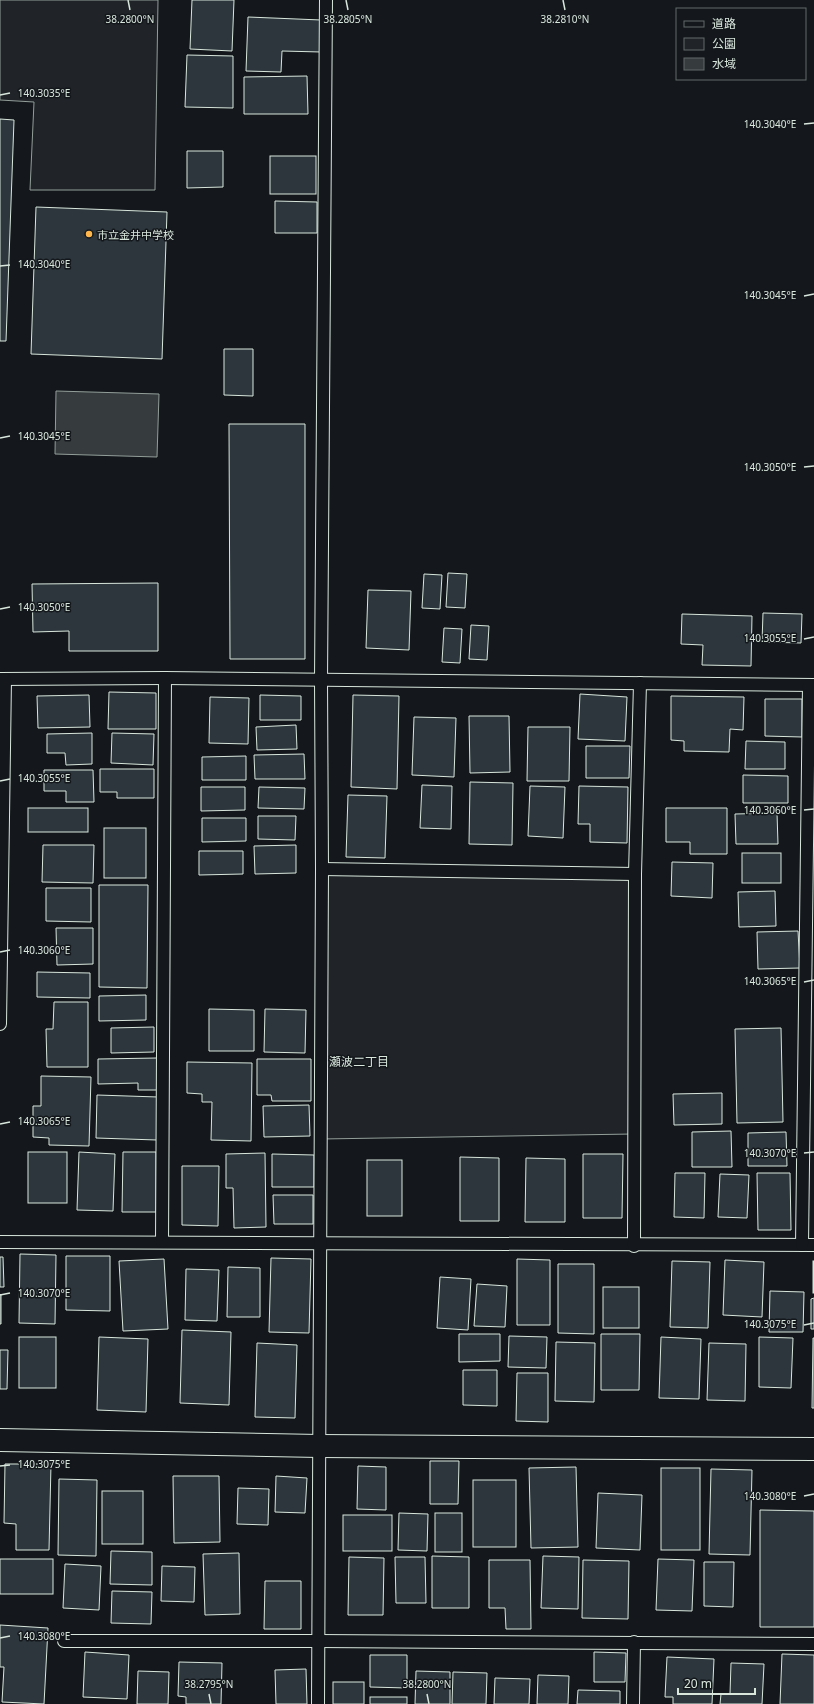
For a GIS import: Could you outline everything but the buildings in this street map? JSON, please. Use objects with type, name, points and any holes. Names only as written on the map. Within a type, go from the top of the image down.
[{"type":"street","points":[[0,1440],[319,1446],[814,1449]]},
{"type":"lane","points":[[318,1704],[322,869],[321,680],[326,0]]},
{"type":"lane","points":[[162,1242],[165,678]]},
{"type":"lane","points":[[0,1024],[3,679],[165,678],[811,685],[808,1245],[634,1246],[0,1242]]},
{"type":"lane","points":[[634,1246],[635,874],[640,683]]},
{"type":"lane","points":[[322,869],[635,874]]},
{"type":"lane","points":[[64,1641],[318,1640],[814,1644]]},
{"type":"lane","points":[[633,1704],[634,1642]]},
{"type":"green space","points":[[0,0],[158,0],[155,190],[30,190],[34,102],[0,100]]},
{"type":"green space","points":[[322,869],[635,874],[633,1134],[321,1139]]},
{"type":"water","points":[[56,391],[159,394],[157,457],[55,454]]},
{"type":"place","name":"市立金井中学校","points":[[89,234]]},
{"type":"district","name":"瀬波二丁目","points":[[359,1061]]}]
